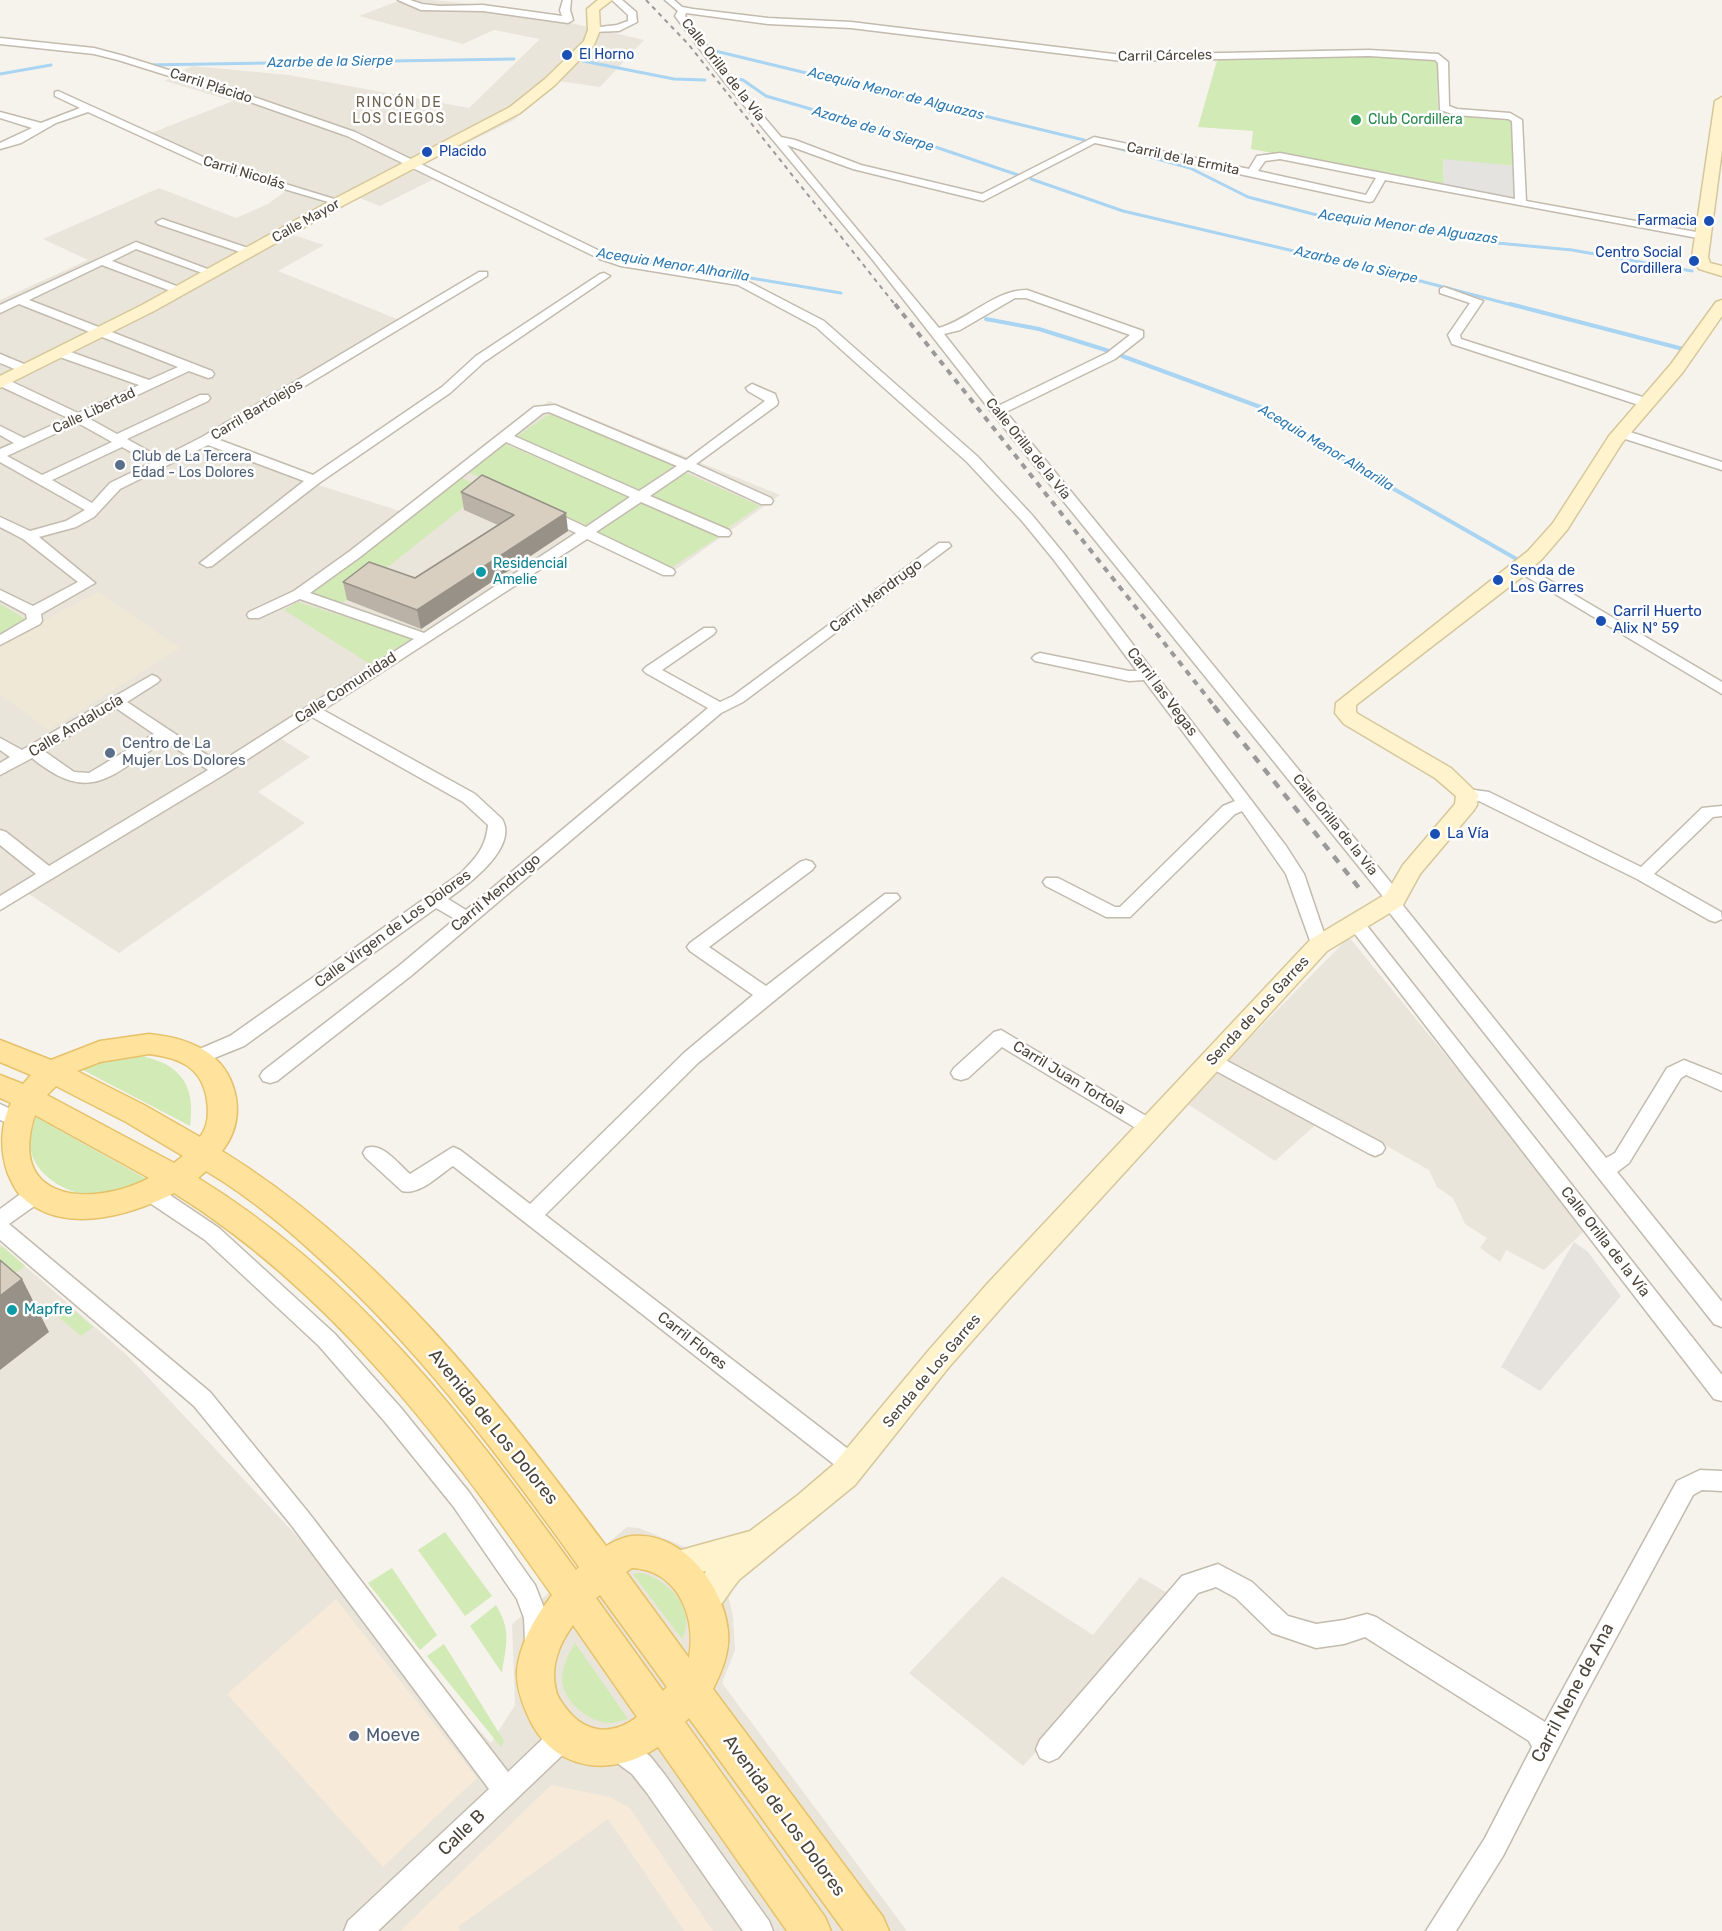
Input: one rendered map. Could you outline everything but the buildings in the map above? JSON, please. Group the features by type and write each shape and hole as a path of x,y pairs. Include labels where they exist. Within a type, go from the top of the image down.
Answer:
{"main road":[{"path":"149,1044 175,1048 206,1067 223,1096 222,1120 215,1138 204,1154 164,1186 126,1202 101,1207 76,1208 53,1204 33,1197 15,1181 4,1162 3,1140 8,1103 53,1071 90,1053 120,1046 149,1044"},
{"name":"Avenida de Los Dolores","path":"0,1050 53,1071 127,1108 262,1192 339,1257 389,1305 472,1395 869,1931"},
{"path":"8,1103 164,1186 234,1215 307,1274 385,1352 475,1462 811,1931"},
{"path":"630,1552 654,1554 674,1565 692,1583 704,1603 710,1630 704,1669 691,1689 662,1720 640,1738 618,1748 592,1748 581,1745 565,1735 552,1721 541,1699 536,1679 537,1656 549,1628 573,1596 602,1568 619,1556 630,1552"}],"street":[{"path":"402,0 421,7 483,8 568,20 565,10 567,0"},
{"path":"606,0 593,9 594,32 619,28 632,22 633,14 616,0"},
{"name":"Calle Orilla de la Vía","path":"669,0 683,10 679,15 695,38 876,257 1393,901 1722,1318"},
{"name":"Carril Cárceles","path":"683,10 768,21 851,25 1122,58 1369,53 1438,57 1443,62 1444,108 1451,111 1510,116 1517,120 1521,203"},
{"name":"Calle Mayor","path":"1,382 180,291 339,202 493,123 521,106 581,52 594,32"},
{"name":"Carril Plácido","path":"0,41 94,51 239,95 351,134 604,257 621,263 741,282 820,324 835,335 972,459"},
{"name":"Carril Nicolás","path":"58,94 210,165 339,202"},
{"path":"1722,101 1701,263 1722,271"},
{"path":"0,146 29,135 42,126 87,109"},
{"path":"0,115 42,126"},
{"name":"Carril de la Ermita","path":"778,140 791,142 857,166 983,198 1094,140 1252,173 1261,158 1271,155 1703,236"},
{"path":"1252,173 1369,200 1383,176"},
{"path":"162,222 250,252"},
{"path":"0,309 136,245 213,273"},
{"path":"102,261 180,291"},
{"name":"Carril Bartolejos","path":"28,536 71,524 93,509 116,486 207,440 483,274"},
{"path":"207,562 314,480 446,390 480,359 604,276"},
{"path":"1444,291 1477,301 1454,335 1456,340 1647,403"},
{"path":"935,333 956,327 1013,294 1027,294 1139,334 1111,356 998,411"},
{"path":"19,300 208,374"},
{"path":"1715,916 1643,875 1483,796 1467,794 1443,773 1351,719 1344,708 1351,698 1522,568 1560,526 1621,433 1686,357 1722,304"},
{"path":"61,353 150,385"},
{"path":"0,358 27,370"},
{"name":"Calle Libertad","path":"0,456 188,367"},
{"path":"1,382 78,418 161,463"},
{"name":"Calle Comunidad","path":"0,904 219,770 425,638 687,465 772,402 771,398 752,388"},
{"path":"42,480 204,398"},
{"path":"254,615 299,594 464,476 505,437 539,410 550,408 687,465 766,501"},
{"path":"0,430 24,443"},
{"path":"1621,433 1722,466"},
{"path":"505,437 724,533"},
{"path":"207,440 314,480"},
{"path":"0,456 93,509"},
{"name":"Carril las Vegas","path":"972,459 1028,519 1059,557 1246,803 1295,874 1319,945"},
{"path":"533,507 668,572"},
{"path":"0,521 28,536 88,583 33,612"},
{"name":"Carril Mendrugo","path":"270,1076 406,970 720,708 738,699 944,546"},
{"path":"1522,568 1722,689"},
{"path":"0,594 33,612 35,621 0,641"},
{"path":"299,594 425,638"},
{"path":"709,631 651,670 720,708"},
{"path":"1040,658 1129,676 1150,675"},
{"name":"Calle Andalucía","path":"0,770 152,680"},
{"path":"117,702 219,770"},
{"name":"Calle Virgen de Los Dolores","path":"206,1067 237,1041 467,877 487,856 496,841 496,822 470,798 311,710"},
{"path":"0,743 28,755 70,779 86,780 165,734"},
{"path":"1393,901 1411,870 1466,805 1467,794"},
{"path":"1052,882 1112,913 1124,913 1229,810 1246,803"},
{"path":"1643,875 1708,812 1722,810"},
{"path":"0,836 47,874"},
{"path":"766,994 696,947 806,866"},
{"path":"531,1216 691,1058 766,994 891,898"},
{"path":"435,900 467,918"},
{"name":"Senda de Los Garres","path":"704,1603 709,1590 717,1580 757,1544 811,1505 853,1466 952,1344 1319,945 1354,921 1393,901"},
{"name":"Calle Orilla de la Vía","path":"1354,921 1722,1392"},
{"name":"Carril Juan Tortola","path":"961,1073 1001,1037 1151,1128"},
{"path":"1212,1060 1375,1148"},
{"path":"1604,1170 1622,1158 1674,1073 1684,1067 1700,1072 1722,1084"},
{"name":"Carril Flores","path":"374,1153 409,1185 453,1155 853,1466"},
{"path":"164,1186 212,1234 327,1340 393,1415 461,1499 532,1602 536,1617 537,1656"},
{"path":"0,1220 33,1197"},
{"path":"0,1228 202,1399 300,1519 506,1790"},
{"name":"Carril Nene de Ana","path":"1440,1931 1494,1847 1684,1488 1700,1480 1722,1481"},
{"path":"674,1565 757,1544"},
{"path":"1049,1749 1190,1584 1218,1575 1244,1590 1281,1625 1316,1636 1344,1632 1367,1625 1538,1732 1545,1747"},
{"name":"Calle B","path":"358,1931 565,1735"},
{"path":"618,1748 641,1765 657,1784 759,1931"}],"shaded area":[{"path":"401,0 432,0 503,7 644,40 600,87 558,81 514,120 416,168 440,176 380,206 359,198 293,235 324,245 278,271 402,321 208,439 306,481 406,513 549,401 780,495 668,575 589,535 280,738 310,757 258,792 305,823 119,953 18,887 0,897 0,300 88,260 43,239 159,188 236,218 268,204 287,190 210,168 141,137 233,101 165,81 192,66 289,75 469,108 540,39 494,30 463,44 359,16"},
{"path":"1443,159 1516,166 1516,199 1444,185"},
{"path":"98,592 180,648 49,730 0,695 0,644"},
{"path":"1349,937 1587,1228 1544,1270 1506,1250 1500,1262 1480,1248 1487,1238 1465,1224 1453,1198 1437,1187 1429,1170 1329,1113 1275,1161 1186,1103"},
{"path":"1574,1242 1588,1252 1621,1296 1540,1391 1501,1367"},
{"path":"0,1244 128,1356 491,1743 515,1705 512,1624 627,1527 639,1528 690,1549 726,1587 733,1616 735,1650 722,1683 907,1931 0,1931"},
{"path":"1002,1576 1093,1635 1140,1577 1178,1599 1023,1766 909,1673"},
{"name":"Moeve","path":"336,1599 477,1778 383,1867 227,1694"},
{"path":"551,1785 610,1797 630,1808 713,1931 684,1931 608,1819 458,1927 460,1931 400,1931"}],"green space":[{"name":"Club Cordillera","path":"1357,54 1437,59 1438,112 1514,121 1516,166 1443,160 1444,185 1251,149 1253,131 1198,127 1218,57 1294,58"},
{"path":"549,414 675,465 639,490 516,437"},
{"path":"505,444 629,497 586,525 468,472"},
{"path":"686,473 760,506 726,529 651,496"},
{"path":"462,478 486,489 341,604 311,592"},
{"path":"643,501 720,536 669,569 595,531"},
{"path":"298,602 415,639 370,664 284,610"},
{"path":"0,604 29,621 0,637"},
{"path":"137,1055 164,1064 182,1078 190,1098 190,1126 81,1069 100,1060"},
{"path":"36,1117 150,1181 111,1194 93,1196 69,1190 57,1184 38,1167 33,1157 30,1142"},
{"path":"2,1246 25,1266 11,1276 0,1266"},
{"path":"66,1304 93,1327 81,1336 54,1313"},
{"path":"445,1532 492,1596 465,1616 418,1550"},
{"path":"392,1568 437,1635 420,1650 368,1583"},
{"path":"641,1573 661,1581 677,1597 686,1618 686,1628 682,1639 633,1574"},
{"path":"496,1605 506,1631 502,1673 470,1626"},
{"path":"575,1643 628,1719 612,1723 602,1722 585,1715 571,1702 563,1686 562,1678 567,1659"},
{"path":"444,1644 504,1741 501,1747 427,1656"}],"waterway":[{"name":"Acequia Menor de Alguazas","path":"707,49 1084,140"},
{"name":"Azarbe de la Sierpe","path":"146,65 514,59"},
{"name":"Azarbe de la Sierpe","path":"583,61 674,79 705,80"},
{"name":"Azarbe de la Sierpe","path":"0,74 51,65"},
{"name":"Azarbe de la Sierpe","path":"731,77 743,80 766,96 900,135 1018,175"},
{"name":"Acequia Menor de Alguazas","path":"1110,146 1190,168 1248,197 1336,220 1434,230 1497,243 1572,250 1692,271"},
{"name":"Azarbe de la Sierpe","path":"1031,179 1123,211 1409,278 1516,306"},
{"name":"Acequia Menor Alharilla","path":"600,253 841,293"},
{"name":"Azarbe de la Sierpe","path":"1510,304 1683,349"},
{"name":"Acequia Menor Alharilla","path":"986,319 1039,329 1109,351"},
{"name":"Acequia Menor Alharilla","path":"1122,356 1263,408 1371,476 1520,561"}],"railway":[{"path":"646,0 689,45 896,306"},
{"path":"895,304 1215,707"},
{"path":"1214,706 1359,888"}],"place":[{"name":"El Horno","path":"567,55"},
{"name":"Club Cordillera","path":"1356,120"},
{"name":"Placido","path":"427,152"},
{"name":"Farmacia","path":"1709,221"},
{"name":"Centro Social Cordillera","path":"1694,261"},
{"name":"Club de La Tercera Edad - Los Dolores","path":"120,465"},
{"name":"Residencial Amelie","path":"481,572"},
{"name":"Senda de Los Garres","path":"1498,580"},
{"name":"Carril Huerto Alix Nº 59","path":"1601,621"},
{"name":"Centro de La Mujer Los Dolores","path":"110,753"},
{"name":"La Vía","path":"1435,834"},
{"name":"Mapfre","path":"12,1310"},
{"name":"Moeve","path":"354,1736"}],"district":[{"name":"RINCÓN DE LOS CIEGOS","path":"399,112"}]}
